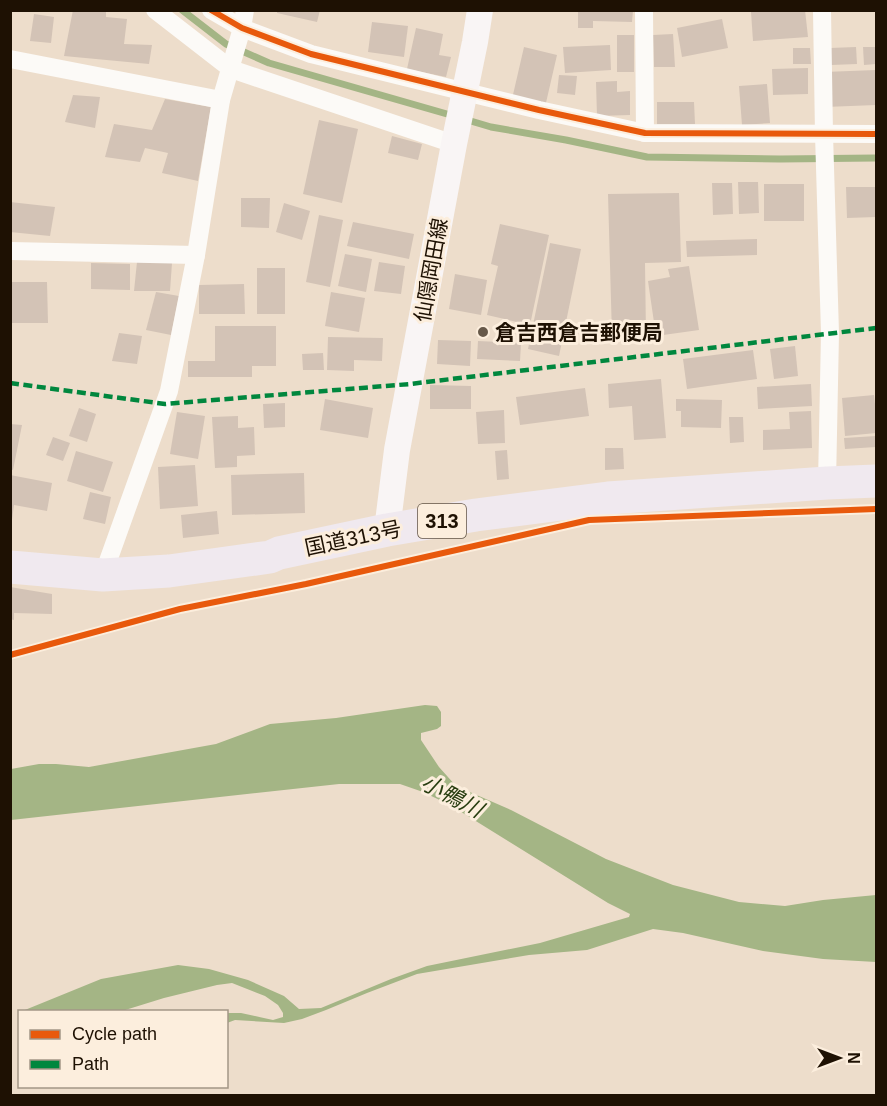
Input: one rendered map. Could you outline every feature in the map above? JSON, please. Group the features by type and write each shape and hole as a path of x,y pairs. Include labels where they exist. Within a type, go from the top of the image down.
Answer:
{"highway":[{"name":"国道313号","path":"10,567 103,575 169,571 270,558 279,553 387,530 476,515 608,498 876,481"}],"main road":[{"name":"仙隠岡田線","path":"387,530 398,450 480,10"}],"street":[{"path":"155,10 231,69 455,140"},
{"path":"211,10 244,19 311,54 463,97 539,110 645,133 876,134"},
{"path":"644,10 645,133"},
{"path":"822,10 830,333 827,483"},
{"path":"103,575 170,391 196,255 221,100 244,19"},
{"path":"10,59 221,100"},
{"path":"10,251 196,255"}],"water":[{"name":"小鴨川","path":"425,705 437,706 441,712 441,726 421,733 421,740 439,767 456,786 511,810 606,859 673,885 739,902 785,906 876,895 876,962 823,959 763,951 683,933 653,929 587,950 529,955 417,974 302,1019 284,1023 235,1020 228,1023 228,1013 241,1013 273,1020 283,1017 278,1005 265,996 232,983 164,998 125,1010 25,1010 101,979 178,965 209,969 248,980 284,996 299,1009 321,1008 427,966 540,943 629,917 630,914 608,903 450,805 400,784 339,784 11,820 11,769 39,764 89,767 216,744 270,724 336,718"}],"building":[{"path":"73,10 106,10 106,17 127,19 124,44 152,45 149,64 64,56"},
{"path":"277,10 320,10 317,22 277,13"},
{"path":"578,10 633,10 632,22 593,21 593,28 578,28"},
{"path":"805,10 808,37 753,41 751,12"},
{"path":"34,14 54,17 51,43 30,41"},
{"path":"722,19 728,48 682,57 677,28"},
{"path":"372,22 408,26 404,57 368,52"},
{"path":"416,28 443,34 439,55 451,57 446,77 407,69"},
{"path":"673,34 675,67 654,67 653,35"},
{"path":"617,35 634,35 634,72 617,72"},
{"path":"610,45 611,70 565,73 563,47"},
{"path":"524,47 557,55 545,107 512,99"},
{"path":"856,47 857,64 831,65 830,48"},
{"path":"863,47 876,47 876,64 864,65"},
{"path":"793,48 810,48 811,64 793,64"},
{"path":"808,68 808,94 773,95 772,69"},
{"path":"876,70 876,105 825,107 824,72"},
{"path":"559,75 577,76 575,95 557,93"},
{"path":"617,81 617,92 630,91 630,115 597,116 596,82"},
{"path":"767,84 770,123 742,125 739,86"},
{"path":"73,95 100,97 95,128 65,122"},
{"path":"165,99 211,107 198,181 162,173 168,153 145,148 140,162 105,157 114,124 152,130"},
{"path":"657,102 694,102 695,124 657,124"},
{"path":"319,120 358,129 342,203 303,194"},
{"path":"392,136 422,144 418,160 388,153"},
{"path":"738,182 758,182 759,213 739,214"},
{"path":"712,183 732,183 733,214 713,215"},
{"path":"764,184 804,184 804,221 764,221"},
{"path":"846,187 876,187 876,217 847,218"},
{"path":"679,193 681,262 645,263 646,336 612,336 608,194"},
{"path":"241,198 270,198 269,228 241,227"},
{"path":"10,202 55,207 50,236 10,232"},
{"path":"284,203 310,211 302,240 276,232"},
{"path":"319,215 343,220 330,287 306,282"},
{"path":"353,222 414,234 409,259 347,246"},
{"path":"500,224 549,235 530,325 487,315 498,266 491,264"},
{"path":"757,239 757,255 687,257 686,241"},
{"path":"550,243 581,249 559,356 528,349"},
{"path":"345,254 372,259 366,292 338,286"},
{"path":"137,262 172,263 170,291 134,291"},
{"path":"379,262 405,266 401,294 374,291"},
{"path":"91,263 130,264 130,290 91,289"},
{"path":"689,266 699,330 656,336 648,281 670,277 668,269"},
{"path":"257,268 285,268 285,314 257,314"},
{"path":"455,274 487,280 481,315 449,309"},
{"path":"10,282 47,282 48,323 10,323"},
{"path":"244,284 245,314 199,314 199,285"},
{"path":"156,292 179,296 171,335 146,330"},
{"path":"331,292 365,298 359,332 325,326"},
{"path":"215,326 276,326 276,366 252,366 252,377 188,377 188,361 215,361"},
{"path":"119,333 142,336 137,364 112,361"},
{"path":"328,337 383,338 382,361 354,360 354,371 327,370"},
{"path":"438,340 471,341 470,366 437,364"},
{"path":"478,341 521,343 520,361 477,359"},
{"path":"795,346 798,376 774,379 770,349"},
{"path":"753,350 757,379 687,389 683,359"},
{"path":"323,353 324,370 303,370 302,354"},
{"path":"661,379 666,438 634,440 632,406 609,408 608,384"},
{"path":"811,384 812,406 758,409 757,387"},
{"path":"430,385 471,386 471,409 430,409"},
{"path":"585,388 589,416 520,425 516,397"},
{"path":"874,395 876,433 845,436 842,398"},
{"path":"325,399 373,408 368,438 320,430"},
{"path":"676,399 722,400 721,428 681,427 681,411 676,411"},
{"path":"285,403 285,427 264,428 263,404"},
{"path":"79,408 96,414 87,442 69,436"},
{"path":"504,410 505,443 478,444 476,412"},
{"path":"811,411 812,448 763,450 763,430 790,429 789,412"},
{"path":"177,412 205,416 198,459 170,454"},
{"path":"238,416 238,428 254,427 255,455 237,456 237,467 215,468 212,417"},
{"path":"729,417 743,417 744,442 730,443"},
{"path":"10,424 22,425 13,470 10,469"},
{"path":"876,436 876,447 845,449 844,438"},
{"path":"53,437 70,443 63,461 46,455"},
{"path":"605,448 623,448 624,469 605,470"},
{"path":"507,450 509,479 497,480 495,451"},
{"path":"76,451 113,462 103,492 67,481"},
{"path":"195,465 198,506 160,509 158,467"},
{"path":"304,473 305,513 232,515 231,475"},
{"path":"10,475 52,483 47,511 14,505 12,520 10,520"},
{"path":"90,492 111,497 105,524 83,519"},
{"path":"217,511 219,534 183,538 181,515"},
{"path":"10,587 52,594 52,614 14,613 14,620 10,619"}],"waterway":[{"path":"182,10 226,44 269,63 454,116"},
{"path":"464,119 491,127 647,157 876,158"}],"marked path":[{"path":"10,383 165,404 410,384 876,328"}],"cycle path":[{"path":"211,10 242,28 311,54 539,110 645,133 876,134"},
{"path":"10,655 180,609 306,584 589,520 876,509"}],"place":[{"name":"倉吉西倉吉郵便局","path":"483,332"}]}
